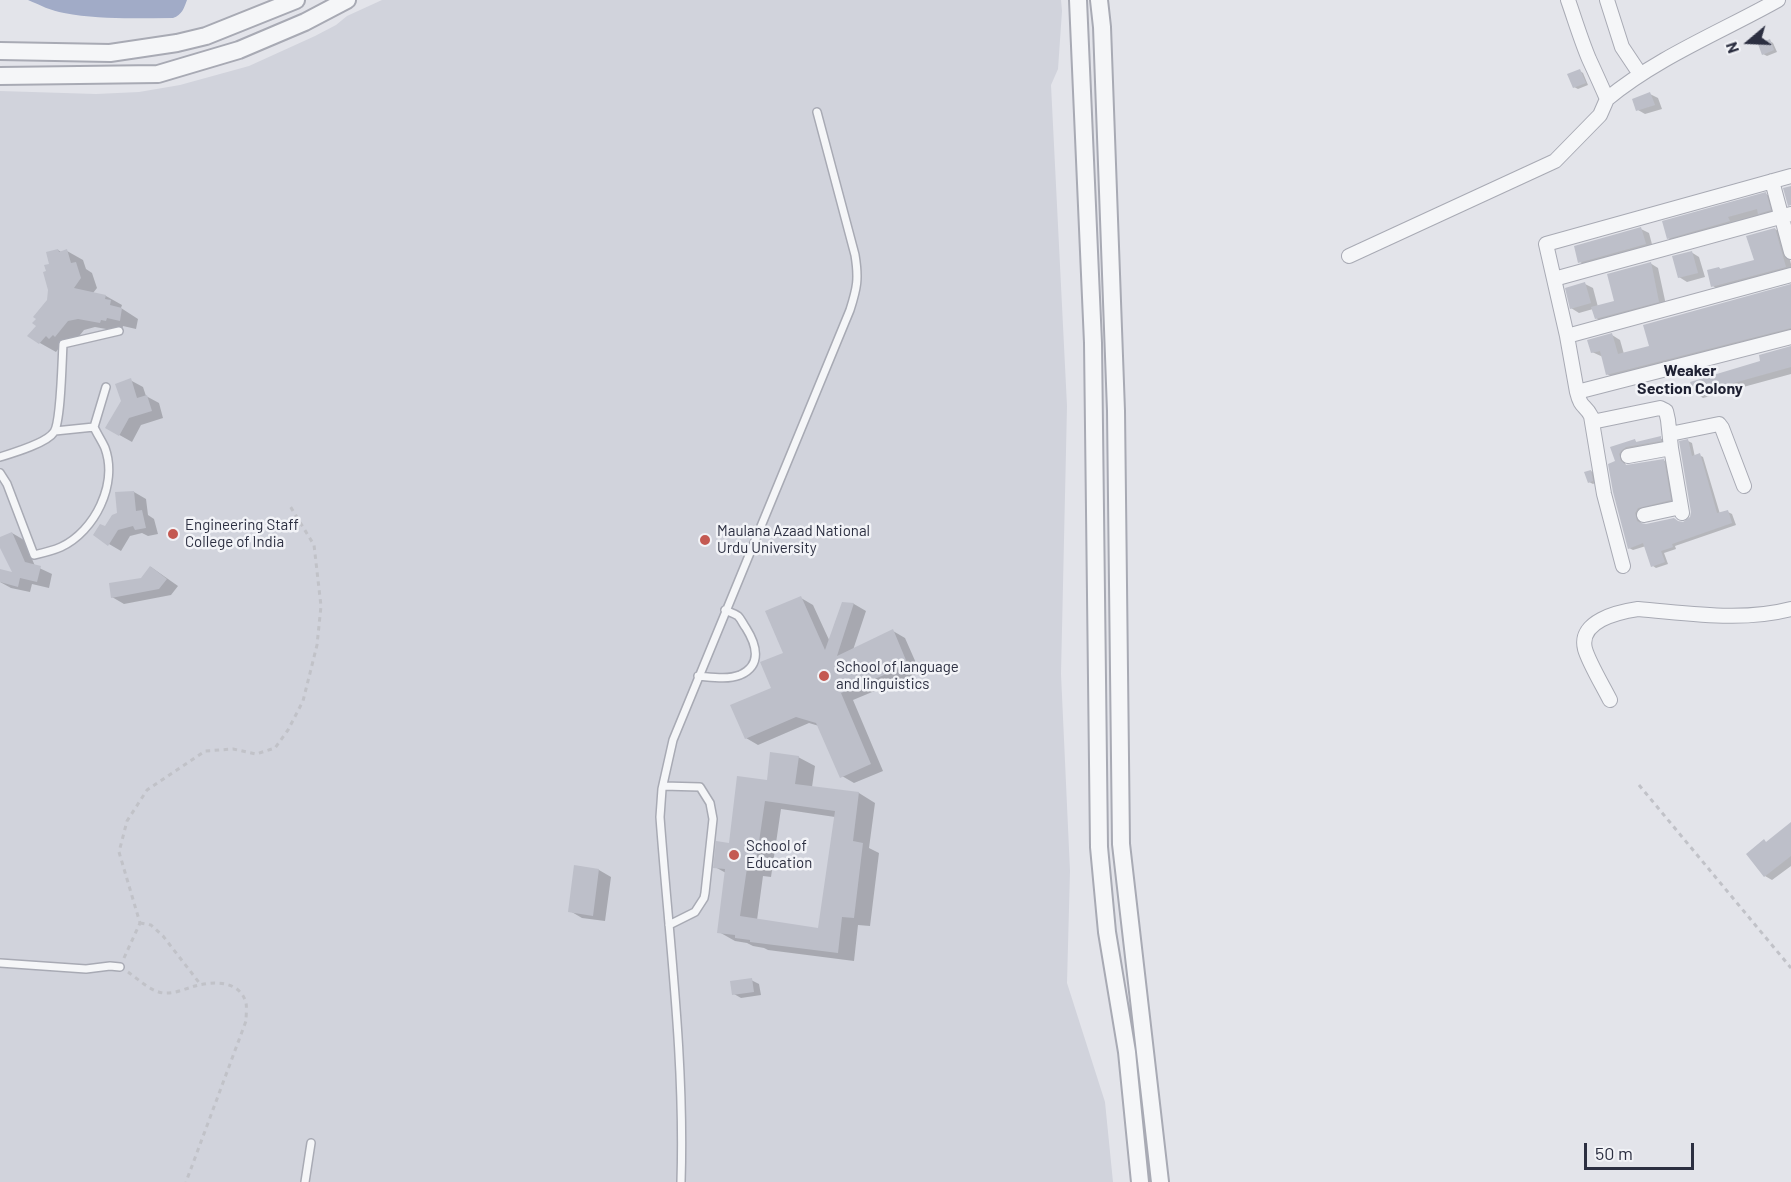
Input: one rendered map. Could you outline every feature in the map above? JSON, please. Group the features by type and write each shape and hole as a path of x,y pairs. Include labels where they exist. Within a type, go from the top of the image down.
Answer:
{"street":[{"path":"0,51 110,53 177,43 206,36 296,0"},
{"path":"0,76 158,74 239,50 305,22 347,0"},
{"path":"1078,0 1094,343 1100,848 1107,933 1127,1052 1140,1182"},
{"path":"1099,0 1102,27 1116,411 1121,844 1160,1182"},
{"path":"1568,0 1606,99"},
{"path":"1608,0 1622,47 1640,74"},
{"path":"1349,256 1555,161 1600,115 1606,99 1640,74 1759,5 1778,0"},
{"path":"1623,566 1604,494 1592,422 1589,412 1580,405 1546,244 1791,176"},
{"path":"1772,181 1786,215 1791,252"},
{"path":"1554,279 1786,215"},
{"path":"1567,336 1791,275"},
{"path":"1577,392 1791,337"},
{"path":"1592,422 1660,408 1666,411 1681,510 1644,515"},
{"path":"1628,456 1719,424 1744,486"},
{"path":"1610,700 1585,650 1584,639 1591,627 1605,618 1638,609 1744,616 1791,609"}],"lane":[{"path":"681,1182 682,1136 677,1012 660,817 663,786 673,740 850,310 857,285 858,271 855,255 817,112"},
{"path":"55,431 60,400 63,344 119,331"},
{"path":"0,473 7,484 34,555 49,552 74,538 94,517 102,504 109,476 105,449 94,427 106,387"},
{"path":"0,457 47,438 55,431 94,427"},
{"path":"698,676 728,678 745,672 754,662 754,640 737,615 725,610"},
{"path":"663,786 700,787 710,803 713,819 704,898 695,912 669,925"},
{"path":"0,963 86,969 120,967"},
{"path":"305,1182 311,1143"}],"path":[{"path":"186,1182 246,1021 246,1002 237,988 227,983 201,985 179,992 163,993 146,986 120,967 140,923 119,852 127,821 147,790 204,751 233,749 256,753 276,748 303,701 317,645 321,606 314,544 290,506"},
{"path":"1639,785 1791,968"},
{"path":"140,923 151,926 163,936 201,985"}],"shaded area":[{"name":"Maulana Azaad National Urdu University","path":"382,0 1061,0 1058,69 1051,85 1067,406 1061,674 1070,871 1067,983 1105,1102 1113,1182 0,1182 0,91 96,94 139,92 180,85 249,66 315,36 336,25 347,16"}],"water":[{"path":"28,0 187,0 181,13 173,18 132,18 91,17 64,13"}],"building":[{"path":"1770,39 1774,50 1762,55 1758,44"},
{"path":"1580,69 1586,83 1573,88 1567,74"},
{"path":"1650,92 1655,105 1636,111 1632,99"},
{"path":"1791,186 1791,205 1788,206 1783,188"},
{"path":"1766,192 1771,210 1758,214 1757,209 1728,217 1730,221 1667,239 1662,221"},
{"path":"1641,227 1646,244 1578,263 1574,246"},
{"path":"1775,228 1786,267 1711,287 1707,270 1754,260 1746,236"},
{"path":"58,249 59,252 67,249 71,263 76,262 81,278 74,288 106,295 105,299 111,300 110,305 122,308 120,321 107,318 106,321 101,320 100,323 78,319 68,321 55,337 53,335 49,339 46,336 39,344 27,336 36,326 32,323 36,319 33,317 47,300 48,290 43,272 46,271 44,265 49,264 46,252"},
{"path":"1692,251 1698,273 1678,278 1672,256"},
{"path":"1651,262 1659,302 1595,319 1591,307 1614,301 1607,274"},
{"path":"1585,282 1591,303 1570,309 1565,288"},
{"path":"1791,284 1791,328 1606,375 1600,351 1591,353 1587,340 1612,333 1618,354 1649,346 1643,325"},
{"path":"1791,346 1791,367 1694,394 1690,382 1760,361 1759,355"},
{"path":"131,378 137,398 147,395 152,411 129,418 119,436 105,428 121,401 115,384"},
{"path":"1661,436 1661,441 1626,447 1619,454 1621,461 1626,465 1664,459 1671,500 1638,508 1635,513 1637,521 1646,524 1674,518 1683,522 1690,517 1679,441 1688,439 1692,456 1700,453 1717,513 1728,510 1732,523 1672,544 1673,547 1661,551 1665,562 1651,567 1643,543 1628,549 1608,464 1615,461 1610,447 1635,439 1636,442"},
{"path":"1591,470 1593,481 1588,483 1584,472"},
{"path":"134,491 136,511 142,510 146,528 135,530 133,526 118,530 108,546 93,535 100,524 105,526 112,515 117,513 115,492"},
{"path":"12,532 25,562 41,566 37,582 20,578 18,587 0,582 0,569 12,572 0,548 0,537"},
{"path":"150,566 167,579 159,589 111,598 109,583 141,578"},
{"name":"School of language and linguistics","path":"801,596 825,650 842,602 854,603 837,656 893,629 908,665 841,693 871,764 840,778 816,723 796,717 745,739 730,705 771,688 760,662 783,653 765,611"},
{"name":"School of Education","path":"770,752 799,756 795,784 859,792 853,841 863,843 854,918 842,917 838,953 750,942 750,940 735,938 735,935 717,933 725,869 713,868 716,841 729,843 737,776 767,780","holes":["765,801 835,811 818,928 740,916 747,868 755,869"]},
{"path":"1791,822 1791,856 1764,877 1746,854 1764,839 1766,842"},
{"path":"574,865 599,869 593,916 568,912"},
{"path":"752,978 754,992 732,995 730,981"}],"place":[{"name":"Engineering Staff College of India","path":"173,534"},
{"name":"Maulana Azaad National Urdu University","path":"705,540"},
{"name":"School of language and linguistics","path":"824,676"},
{"name":"School of Education","path":"734,855"}],"district":[{"name":"Weaker Section Colony","path":"1690,380"}]}
